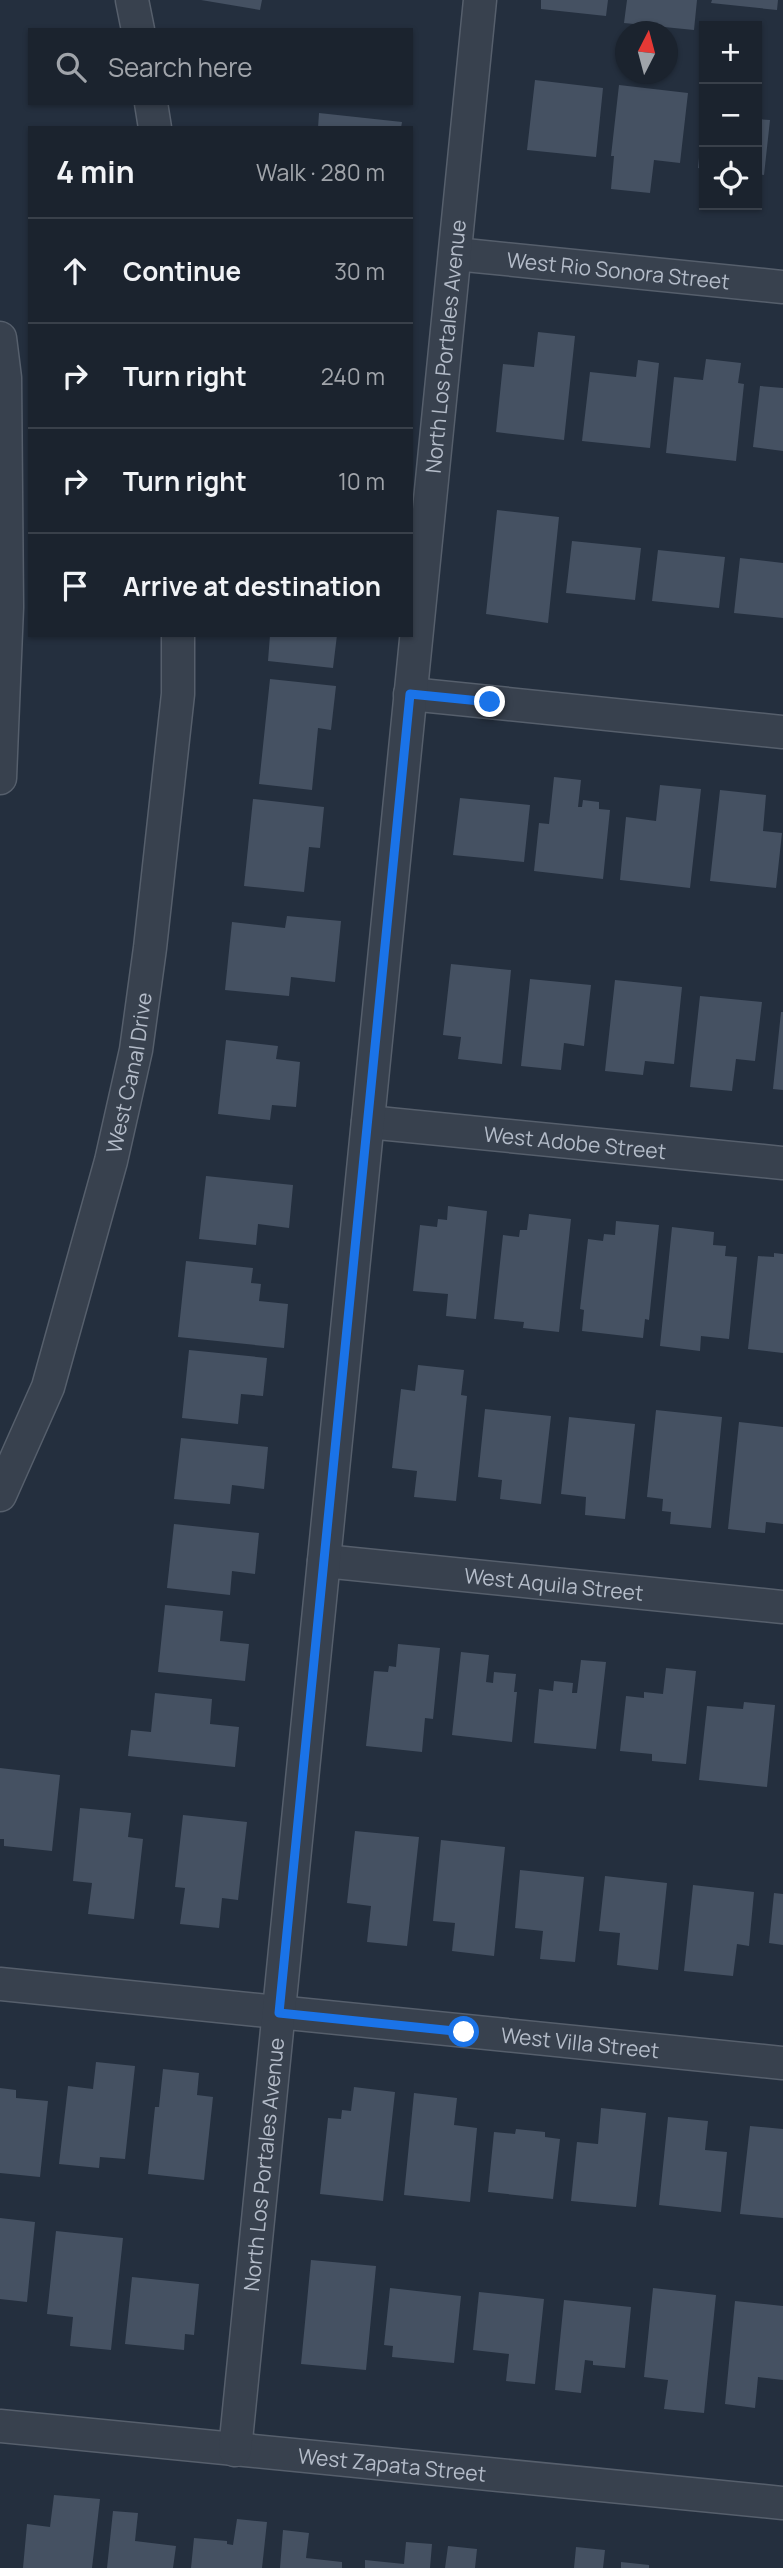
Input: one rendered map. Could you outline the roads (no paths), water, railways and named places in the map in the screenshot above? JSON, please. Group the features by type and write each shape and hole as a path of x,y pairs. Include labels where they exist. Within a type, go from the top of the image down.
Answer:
{"street":[{"path":"132,0 138,28"},
{"name":"North Los Portales Avenue","path":"235,2449 480,0"},
{"path":"151,105 155,126"},
{"name":"West Rio Sonora Street","path":"455,254 783,287"},
{"path":"0,338 5,377 8,607 0,778"},
{"name":"West Canal Drive","path":"0,1495 48,1387 111,1161 136,1050 178,694 178,637"},
{"path":"410,694 783,732"},
{"name":"West Adobe Street","path":"368,1122 783,1163"},
{"name":"West Aquila Street","path":"324,1561 783,1607"},
{"name":"West Villa Street","path":"0,1984 783,2063"},
{"name":"West Zapata Street","path":"0,2426 783,2503"}]}
